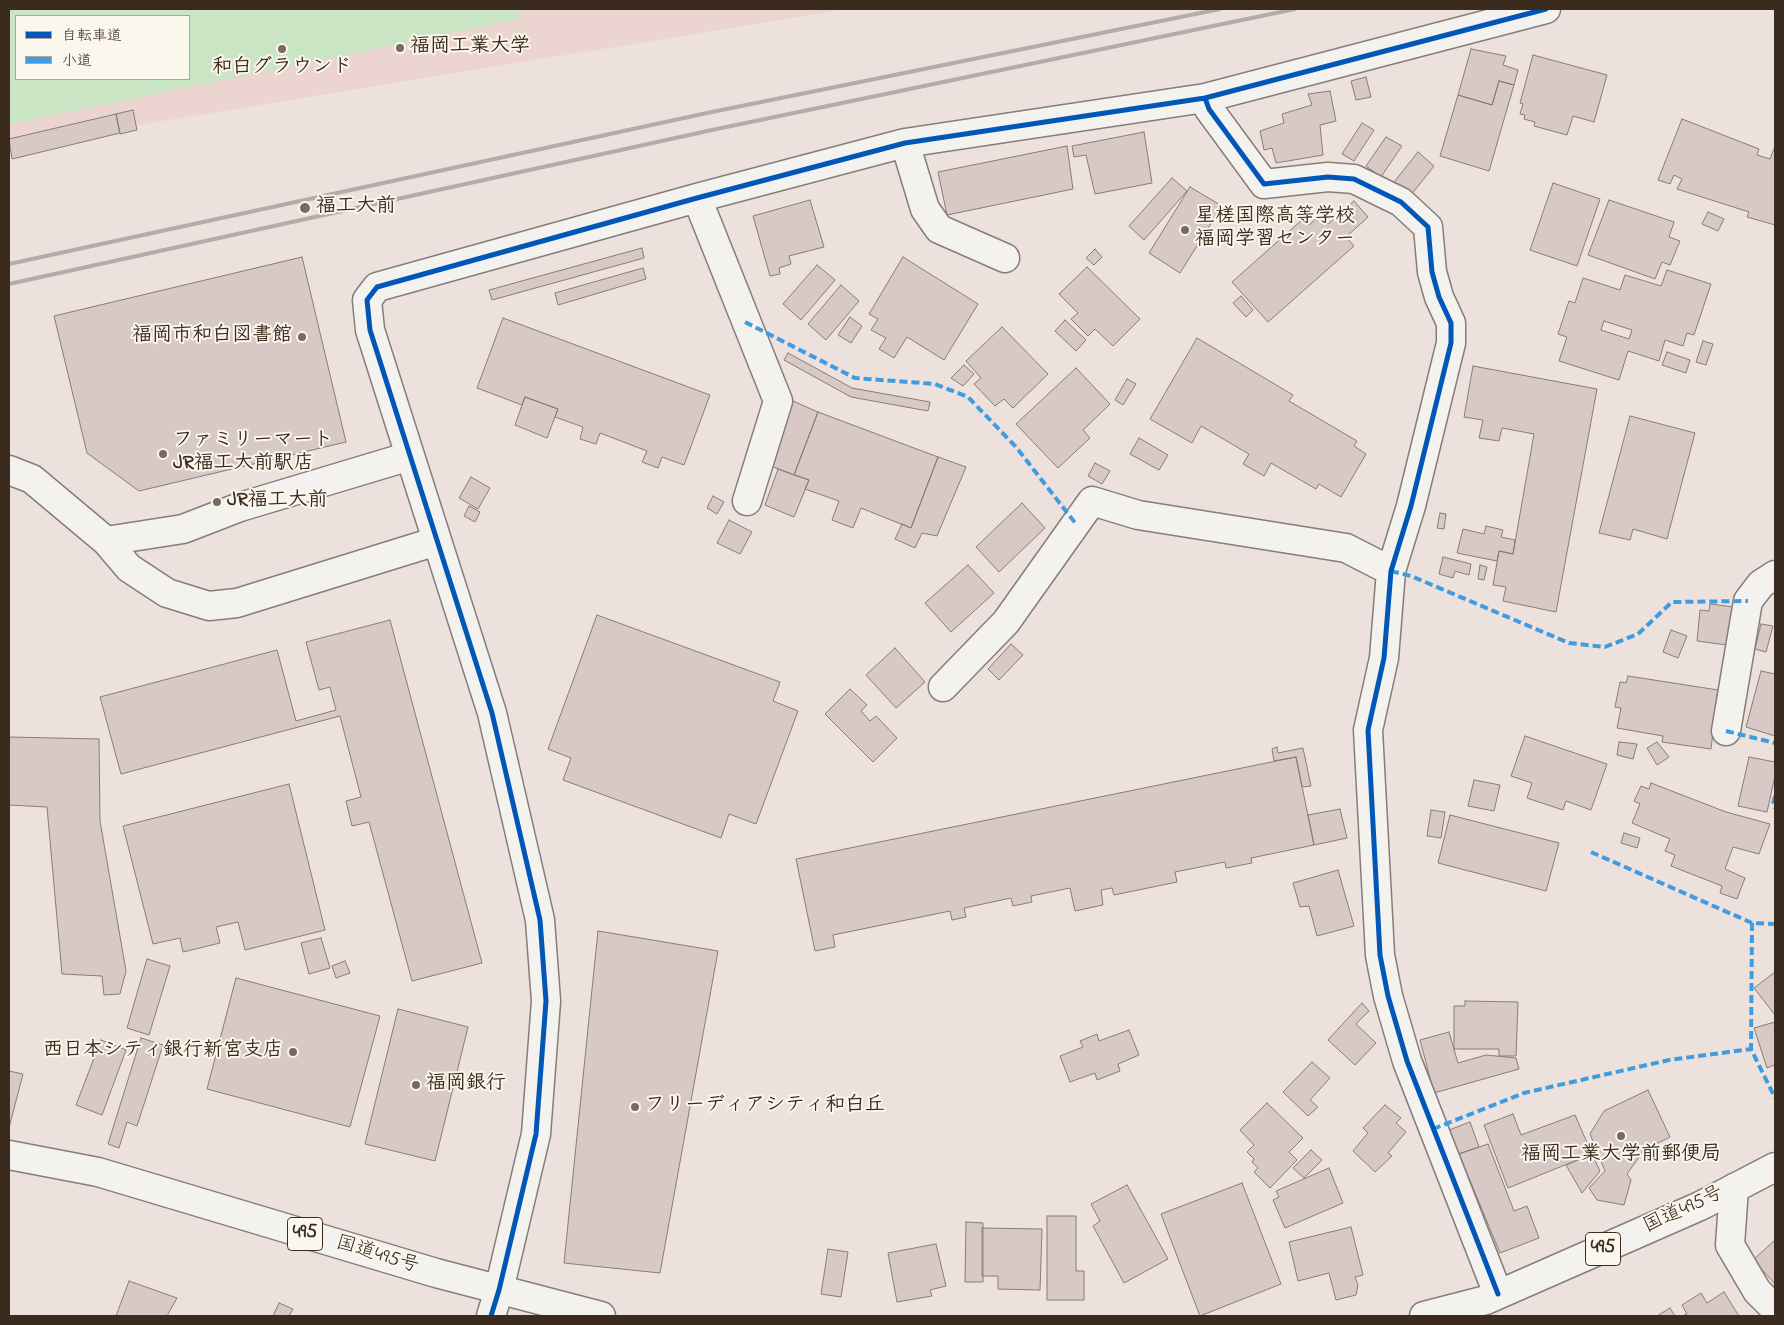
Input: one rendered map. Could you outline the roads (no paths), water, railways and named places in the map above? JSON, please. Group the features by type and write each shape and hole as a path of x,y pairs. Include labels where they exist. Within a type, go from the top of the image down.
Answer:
{"main road":[{"path":"491,1316 499,1290 536,1134 546,1001 541,929 492,713 370,330 367,300 377,287 697,198 904,143 1205,98 1546,9"},
{"path":"1205,98 1209,109 1264,184 1328,177 1354,179 1401,202 1428,227 1432,272 1438,297 1451,323 1451,343 1411,506 1392,571 1384,658 1368,730 1380,955 1388,996 1407,1061 1498,1294"},
{"path":"904,143 925,209 940,228 1005,258"},
{"path":"697,198 778,401 747,501"},
{"path":"106,541 183,529 240,507 410,456"},
{"path":"9,470 32,479 106,541 129,568 167,593 210,606 237,603 437,541"},
{"path":"943,687 1006,622 1092,501 1138,515 1346,548 1392,571"},
{"path":"1726,731 1748,600 1761,584 1775,575"},
{"name":"国道495号","path":"9,1155 98,1172 436,1274 601,1316"},
{"name":"国道495号","path":"1424,1316 1486,1300 1700,1206 1775,1167"},
{"path":"1734,1188 1730,1245 1757,1291 1775,1309"}],"railway":[{"path":"9,264 707,113 1220,9"},
{"path":"9,284 712,130 1295,9"}],"place":[{"name":"福岡工業大学","path":"400,48"},
{"name":"和白グラウンド","path":"282,49"},
{"name":"福工大前","path":"305,208"},
{"name":"星槎国際高等学校 福岡学習センター","path":"1185,230"},
{"name":"福岡市和白図書館","path":"302,337"},
{"name":"ファミリーマート JR福工大前駅店","path":"163,454"},
{"name":"JR福工大前","path":"217,502"},
{"name":"西日本シティ銀行新宮支店","path":"293,1052"},
{"name":"福岡銀行","path":"416,1085"},
{"name":"フリーディアシティ和白丘","path":"635,1107"},
{"name":"福岡工業大学前郵便局","path":"1621,1136"}]}
